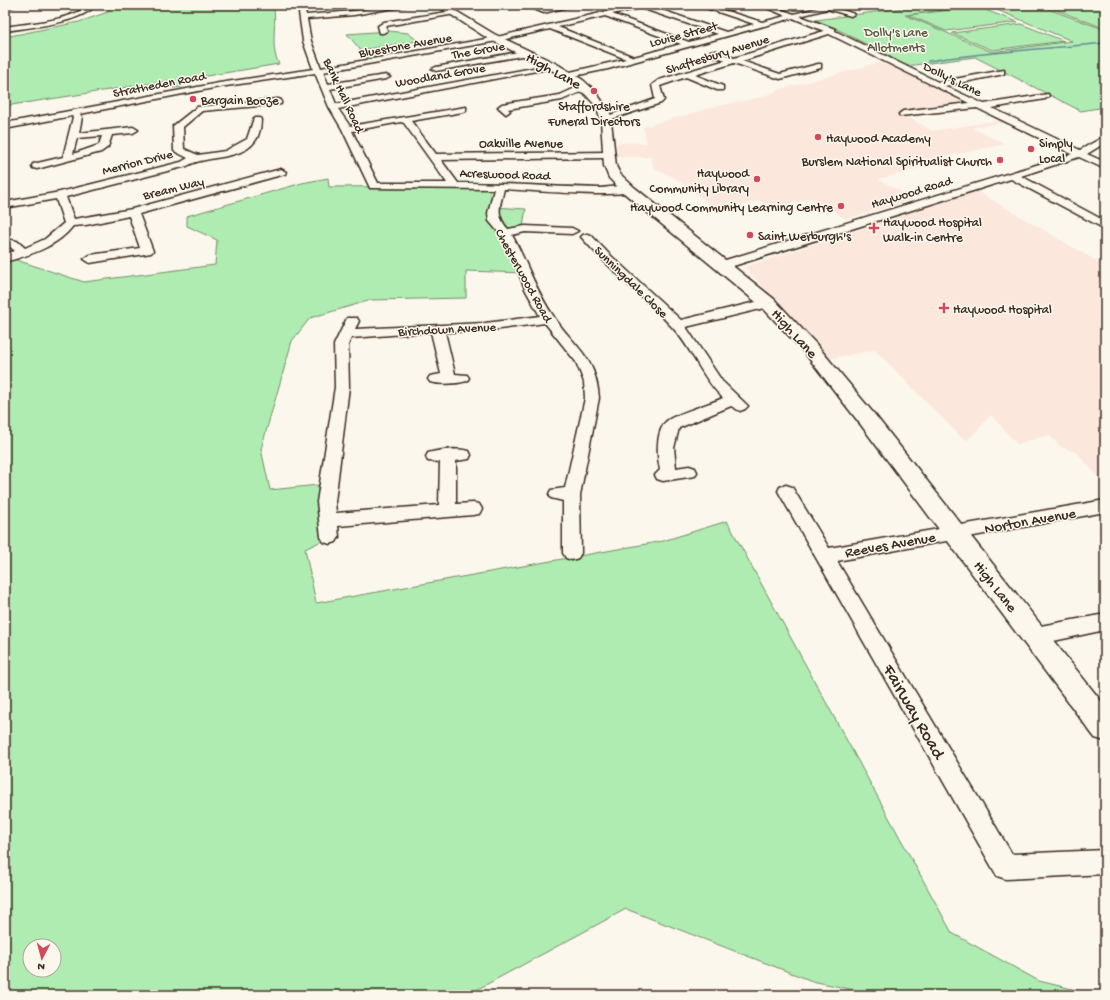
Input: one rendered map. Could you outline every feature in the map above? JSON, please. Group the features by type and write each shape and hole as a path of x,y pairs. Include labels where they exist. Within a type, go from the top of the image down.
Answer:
{"main road":[{"name":"High Lane","path":"440,5 497,39 569,75 588,89 604,110 606,118 608,155 614,174 629,190 768,303 810,348 859,408 1105,728"}],"street":[{"path":"5,30 83,13 93,5"},
{"name":"Bank Hall Road","path":"301,5 307,42 333,107 347,129 374,186 380,186"},
{"path":"352,5 354,13"},
{"path":"302,17 354,13 408,5"},
{"path":"526,5 544,10 572,5"},
{"path":"642,5 725,34"},
{"name":"Bluestone Avenue","path":"318,70 497,39 642,5"},
{"path":"700,5 760,24"},
{"name":"Dolly's Lane","path":"763,5 794,15 832,32 937,85 1105,166"},
{"path":"824,6 851,14"},
{"name":"Louise Street","path":"569,75 633,59 824,6"},
{"path":"383,31 381,26 384,24 453,13"},
{"path":"606,14 688,44"},
{"path":"31,17 41,23"},
{"path":"552,27 633,59"},
{"name":"Shaftesbury Avenue","path":"606,118 660,100 656,85 734,60 832,32"},
{"path":"778,48 793,52"},
{"name":"The Grove","path":"436,69 524,53"},
{"path":"713,53 780,76"},
{"path":"771,79 819,65"},
{"name":"Woodland Grove","path":"333,107 552,66"},
{"name":"Stratheden Road","path":"5,126 74,113 178,90 197,89 318,70"},
{"path":"937,85 1001,72"},
{"path":"688,75 720,88"},
{"path":"325,87 386,78"},
{"path":"197,89 199,92 200,109"},
{"path":"493,103 504,109 562,97 576,90 588,89"},
{"path":"903,114 916,115 1045,96"},
{"path":"193,159 194,157 179,151 178,126 200,109 278,102"},
{"path":"347,129 463,109"},
{"path":"66,160 78,117 74,113"},
{"name":"Merrion Drive","path":"5,206 60,195 184,164 193,159 226,154 250,141 254,135 257,120"},
{"path":"403,120 407,121 455,186"},
{"path":"73,136 133,130"},
{"path":"37,166 66,160 103,148 108,133"},
{"name":"Haywood Road","path":"723,265 1080,154 1105,139"},
{"name":"Oakville Avenue","path":"434,157 608,155"},
{"name":"Bream Way","path":"70,223 86,222 133,212 282,173"},
{"path":"1012,175 1105,226"},
{"name":"Acreswood Road","path":"380,186 500,186 599,191 629,190"},
{"name":"Chesterwood Road","path":"500,186 493,217 505,233 518,256 531,289 548,319 583,361 591,382 592,398 565,495 572,553"},
{"path":"5,258 49,242 65,231 70,223 60,195"},
{"path":"90,259 147,251 133,212"},
{"path":"505,233 525,229 566,233"},
{"name":"Sunningdale Close","path":"587,237 604,256 678,325 717,384 736,403 673,424 668,433 666,474 689,472"},
{"path":"5,242 13,243 22,252"},
{"path":"678,325 768,303"},
{"name":"Birchdown Avenue","path":"330,537 326,502 342,387 341,346 349,328 485,327 548,319"},
{"path":"437,328 449,378"},
{"path":"447,510 449,456"},
{"name":"Fairway Road","path":"786,491 1006,867 1105,862"},
{"name":"Norton Avenue","path":"954,533 1105,506"},
{"path":"329,520 473,509"},
{"name":"Reeves Avenue","path":"825,556 954,533"},
{"path":"1035,636 1105,622"}],"shaded area":[{"name":"Haywood Academy","path":"882,62 967,103 965,105 901,113 932,131 1002,120 1006,122 972,128 1005,144 916,163 923,167 878,179 914,199 846,219 811,198 772,209 759,200 721,212 672,176 654,169 651,157 617,157 617,143 647,143 643,127 714,107 762,97 781,89"},
{"name":"Haywood Hospital","path":"977,191 1105,266 1105,484 1076,452 1061,447 1049,435 1017,444 991,415 968,440 961,437 875,350 827,359 745,267"}],"green space":[{"path":"111,5 273,5 275,20 274,42 276,57 279,64 182,80 182,87 173,88 174,81 167,81 5,106 5,37 79,22 108,12"},
{"name":"Dolly's Lane Allotments","path":"917,5 982,5 905,15 992,52 1072,41 985,5 1037,5 1103,29 1104,28 1043,5 1105,5 1105,107 1081,111 975,57 899,67 886,60 892,58 843,32 816,20 918,6"},
{"path":"977,7 1018,22 946,31 908,15"},
{"path":"1021,24 1064,41 992,50 952,33"},
{"path":"388,31 408,33 418,41 367,49 377,58 369,60 347,34"},
{"path":"328,178 329,187 500,186 494,207 526,209 523,226 505,233 524,273 466,271 466,298 371,300 310,318 292,341 261,449 270,490 328,484 330,537 305,549 316,603 663,541 727,521 952,933 1039,981 1097,995 878,995 812,981 626,909 467,995 5,995 5,258 7,257 84,282 215,265 217,240 187,226 187,216 302,183"}],"waterway":[{"path":"928,61 994,53 1105,43"}],"place":[{"name":"Staffordshire Funeral Directors","path":"594,91"},
{"name":"Bargain Booze","path":"193,99"},
{"name":"Haywood Academy","path":"818,137"},
{"name":"Simply Local","path":"1031,149"},
{"name":"Burslem National Spiritualist Church","path":"1000,160"},
{"name":"Haywood Community Library","path":"757,179"},
{"name":"Haywood Community Learning Centre","path":"841,206"},
{"name":"Haywood Hospital Walk-in Centre","path":"874,228"},
{"name":"Saint Werburgh's","path":"750,235"},
{"name":"Haywood Hospital","path":"944,308"}]}
